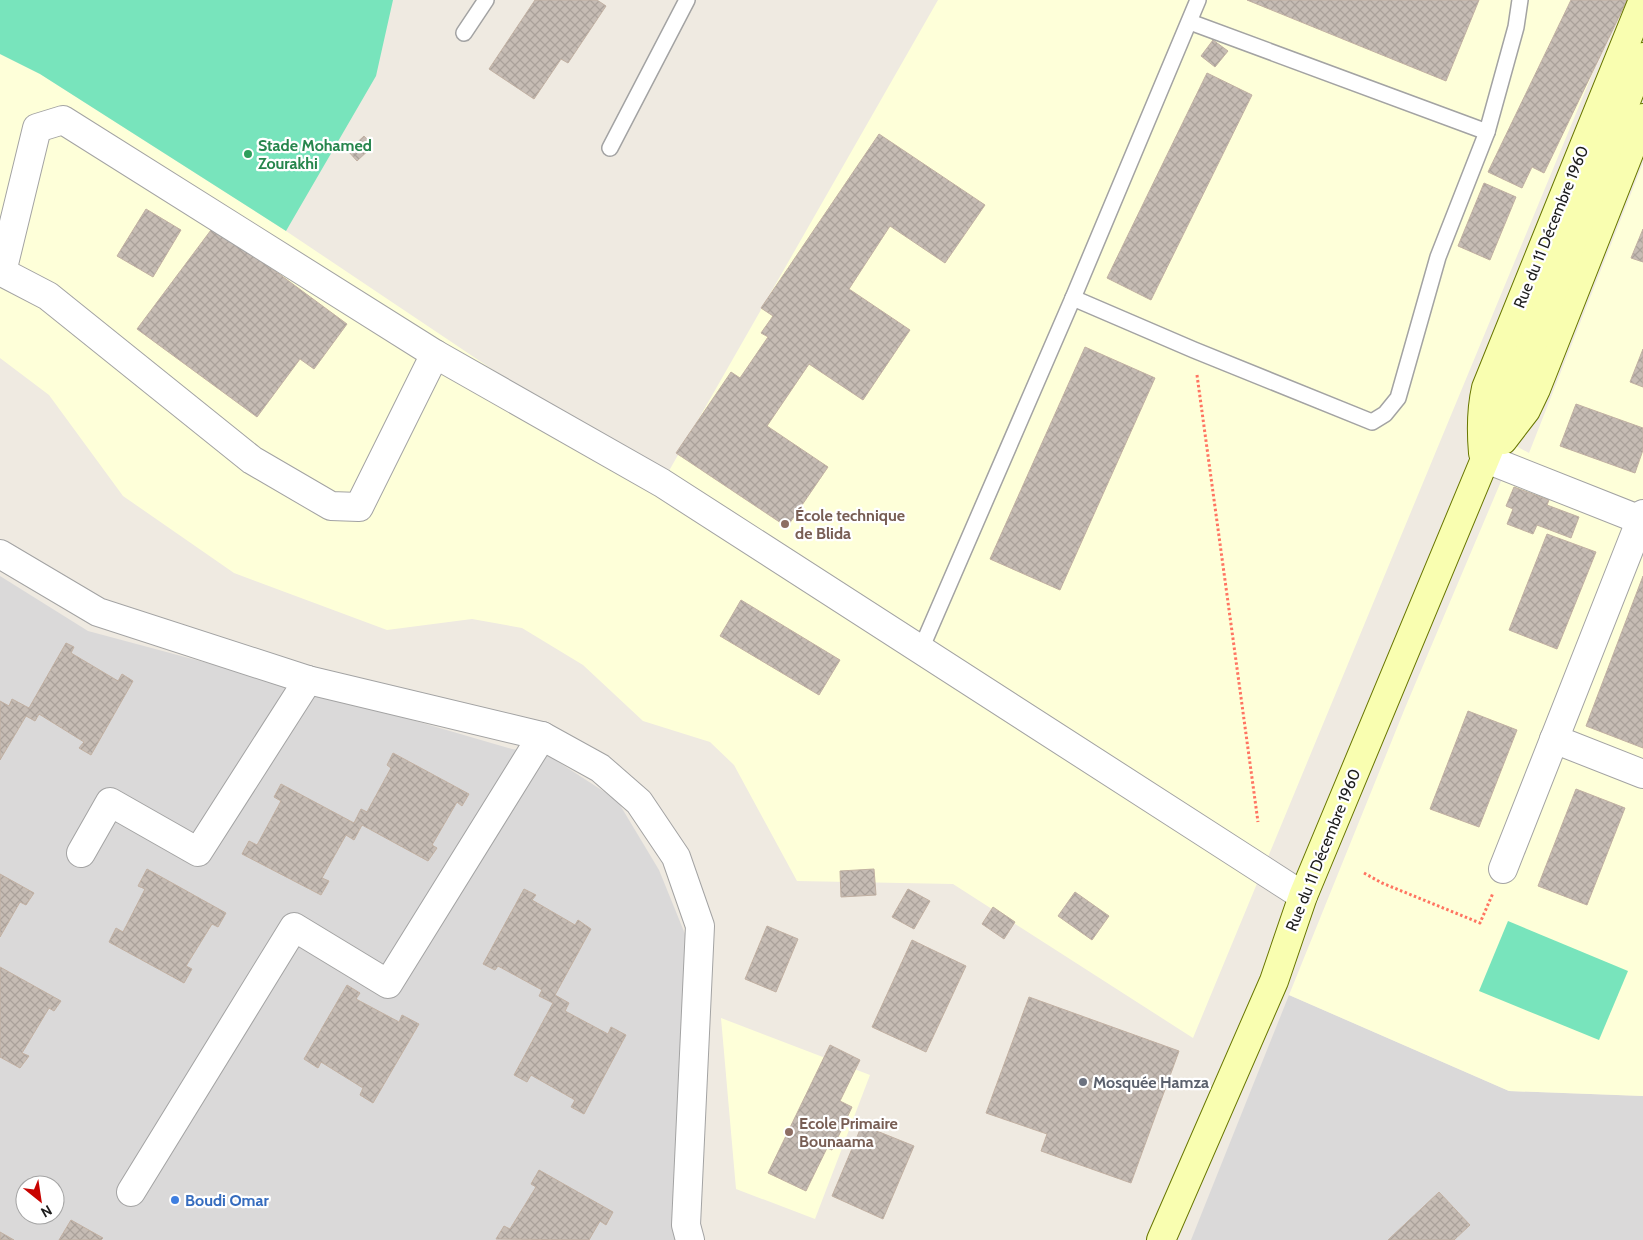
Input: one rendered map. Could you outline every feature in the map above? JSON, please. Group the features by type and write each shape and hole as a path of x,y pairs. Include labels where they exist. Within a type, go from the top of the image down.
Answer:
{"main road":[{"name":"Rue du 11 Décembre 1960","path":"1484,458 1482,416 1486,388 1643,0"},
{"name":"Rue du 11 Décembre 1960","path":"1161,1240 1274,981 1303,896 1523,368 1643,56"},
{"name":"Rue du 11 Décembre 1960","path":"1484,458 1502,442 1526,410 1643,118"}],"street":[{"path":"435,354 359,507 331,506 252,460 48,296 1,272 37,128 63,120 435,354 662,483 1303,896"},
{"path":"1484,458 1642,518 1503,869"},
{"path":"0,554 98,612 308,680 542,736 600,768 639,802 676,857 700,926 686,1225 690,1240"},
{"path":"81,853 110,802 198,852 308,680"},
{"path":"131,1192 294,927 388,984 542,736"},
{"path":"1554,739 1643,774"}],"lane":[{"path":"464,33 486,0"},
{"path":"610,148 687,0"},
{"path":"921,650 1073,298 1198,0"},
{"path":"1073,298 1194,350 1372,422 1385,414 1398,398 1438,257 1487,132 1516,27 1520,0"},
{"path":"1190,22 1487,132"}],"path":[{"path":"1194,350 1258,822"},
{"path":"1364,873 1382,883 1480,923 1503,869"}],"shaded area":[{"name":"École technique de Blida","path":"938,0 1623,0 1193,1038 953,884 797,881 734,765 710,742 643,721 583,665 522,628 472,619 387,630 234,573 123,496 49,395 0,358 0,54 40,74 286,231 662,483"},
{"path":"1643,163 1643,1096 1509,1091 1289,995 1405,708 1516,446 1529,453"},
{"path":"0,576 88,631 330,696 512,749 546,754 617,800 659,870 685,934 675,1240 0,1240"},
{"path":"1289,995 1509,1091 1643,1096 1643,1240 1191,1240"},
{"name":"Ecole Primaire Bounaama","path":"721,1018 870,1075 815,1219 736,1189"}],"green space":[{"name":"Stade Mohamed Zourakhi","path":"0,0 393,0 376,76 286,231 40,74 0,54"},
{"path":"1508,921 1628,971 1599,1040 1479,991"}],"building":[{"path":"535,0 597,0 606,6 568,63 561,59 534,99 489,69"},
{"path":"1247,0 1479,0 1446,81"},
{"path":"1571,0 1627,0 1544,173 1532,167 1522,188 1488,172"},
{"path":"1213,40 1228,51 1215,67 1201,56"},
{"path":"1207,73 1252,95 1151,300 1107,278"},
{"path":"879,134 985,205 945,263 890,226 849,289 910,330 863,400 809,364 767,426 828,467 787,527 676,453 731,372 740,378 768,337 761,333 773,316 761,308"},
{"path":"364,136 373,146 357,161 348,151"},
{"path":"1484,183 1516,197 1490,260 1458,246"},
{"path":"146,209 181,230 153,277 117,256"},
{"path":"214,226 347,324 314,369 300,359 257,417 137,329"},
{"path":"1643,229 1643,262 1631,258"},
{"path":"1085,347 1155,378 1060,590 990,559"},
{"path":"1643,349 1643,387 1630,382"},
{"path":"1576,404 1643,428 1643,450 1635,473 1560,446"},
{"path":"1514,487 1549,500 1547,505 1579,517 1571,538 1537,525 1533,534 1507,524 1513,509 1506,506"},
{"path":"1547,534 1596,552 1557,649 1509,630"},
{"path":"1643,576 1643,748 1586,726"},
{"path":"741,600 840,660 819,695 720,636"},
{"path":"66,643 74,647 71,653 118,681 122,674 133,681 91,755 79,748 84,742 39,714 35,721 26,716 0,760 0,701 9,706 12,699 29,708"},
{"path":"1468,711 1517,730 1479,827 1430,809"},
{"path":"393,753 469,794 462,806 457,802 432,845 437,848 428,861 362,825 354,840 346,835 322,878 329,881 321,895 242,854 249,841 257,845 281,801 274,797 281,784 354,823 361,809 367,812 391,768 387,765"},
{"path":"1576,789 1625,808 1587,905 1538,886"},
{"path":"147,869 226,913 218,927 212,924 186,966 192,969 184,983 109,942 116,928 123,932 145,889 138,886"},
{"path":"874,869 876,895 841,897 840,871"},
{"path":"0,874 34,893 26,905 20,902 0,937"},
{"path":"524,889 536,895 532,900 575,925 578,920 591,929 555,995 569,1003 565,1011 608,1034 611,1027 626,1035 584,1114 571,1107 575,1100 531,1075 527,1082 514,1075 553,1003 539,996 542,990 498,966 495,970 483,964"},
{"path":"908,889 930,901 914,929 892,917"},
{"path":"1075,892 1109,916 1092,940 1058,916"},
{"path":"993,907 1015,922 1004,939 982,924"},
{"path":"767,926 798,939 776,992 745,979"},
{"path":"912,940 966,966 926,1052 872,1027"},
{"path":"0,967 61,1001 54,1011 49,1008 22,1053 29,1056 20,1068 0,1057"},
{"path":"347,985 360,993 356,999 399,1022 402,1015 419,1024 373,1103 360,1095 363,1088 321,1062 318,1068 304,1059"},
{"name":"Mosquée Hamza","path":"1029,997 1179,1051 1131,1183 1041,1151 1047,1134 986,1113"},
{"path":"830,1045 860,1060 840,1101 852,1107 832,1150 827,1148 806,1191 768,1173"},
{"path":"862,1125 914,1146 883,1219 832,1196"},
{"path":"539,1170 613,1212 606,1225 600,1221 589,1240 496,1239 504,1226 510,1229 536,1187 531,1184"},
{"path":"1439,1192 1470,1225 1454,1240 1388,1240"},
{"path":"71,1220 103,1238 101,1240 59,1240"},
{"path":"0,1232 14,1240 0,1240"}],"place":[{"name":"Stade Mohamed Zourakhi","path":"248,154"},
{"name":"École technique de Blida","path":"785,524"},
{"name":"Mosquée Hamza","path":"1083,1082"},
{"name":"Ecole Primaire Bounaama","path":"789,1132"},
{"name":"Boudi Omar","path":"175,1200"}]}
